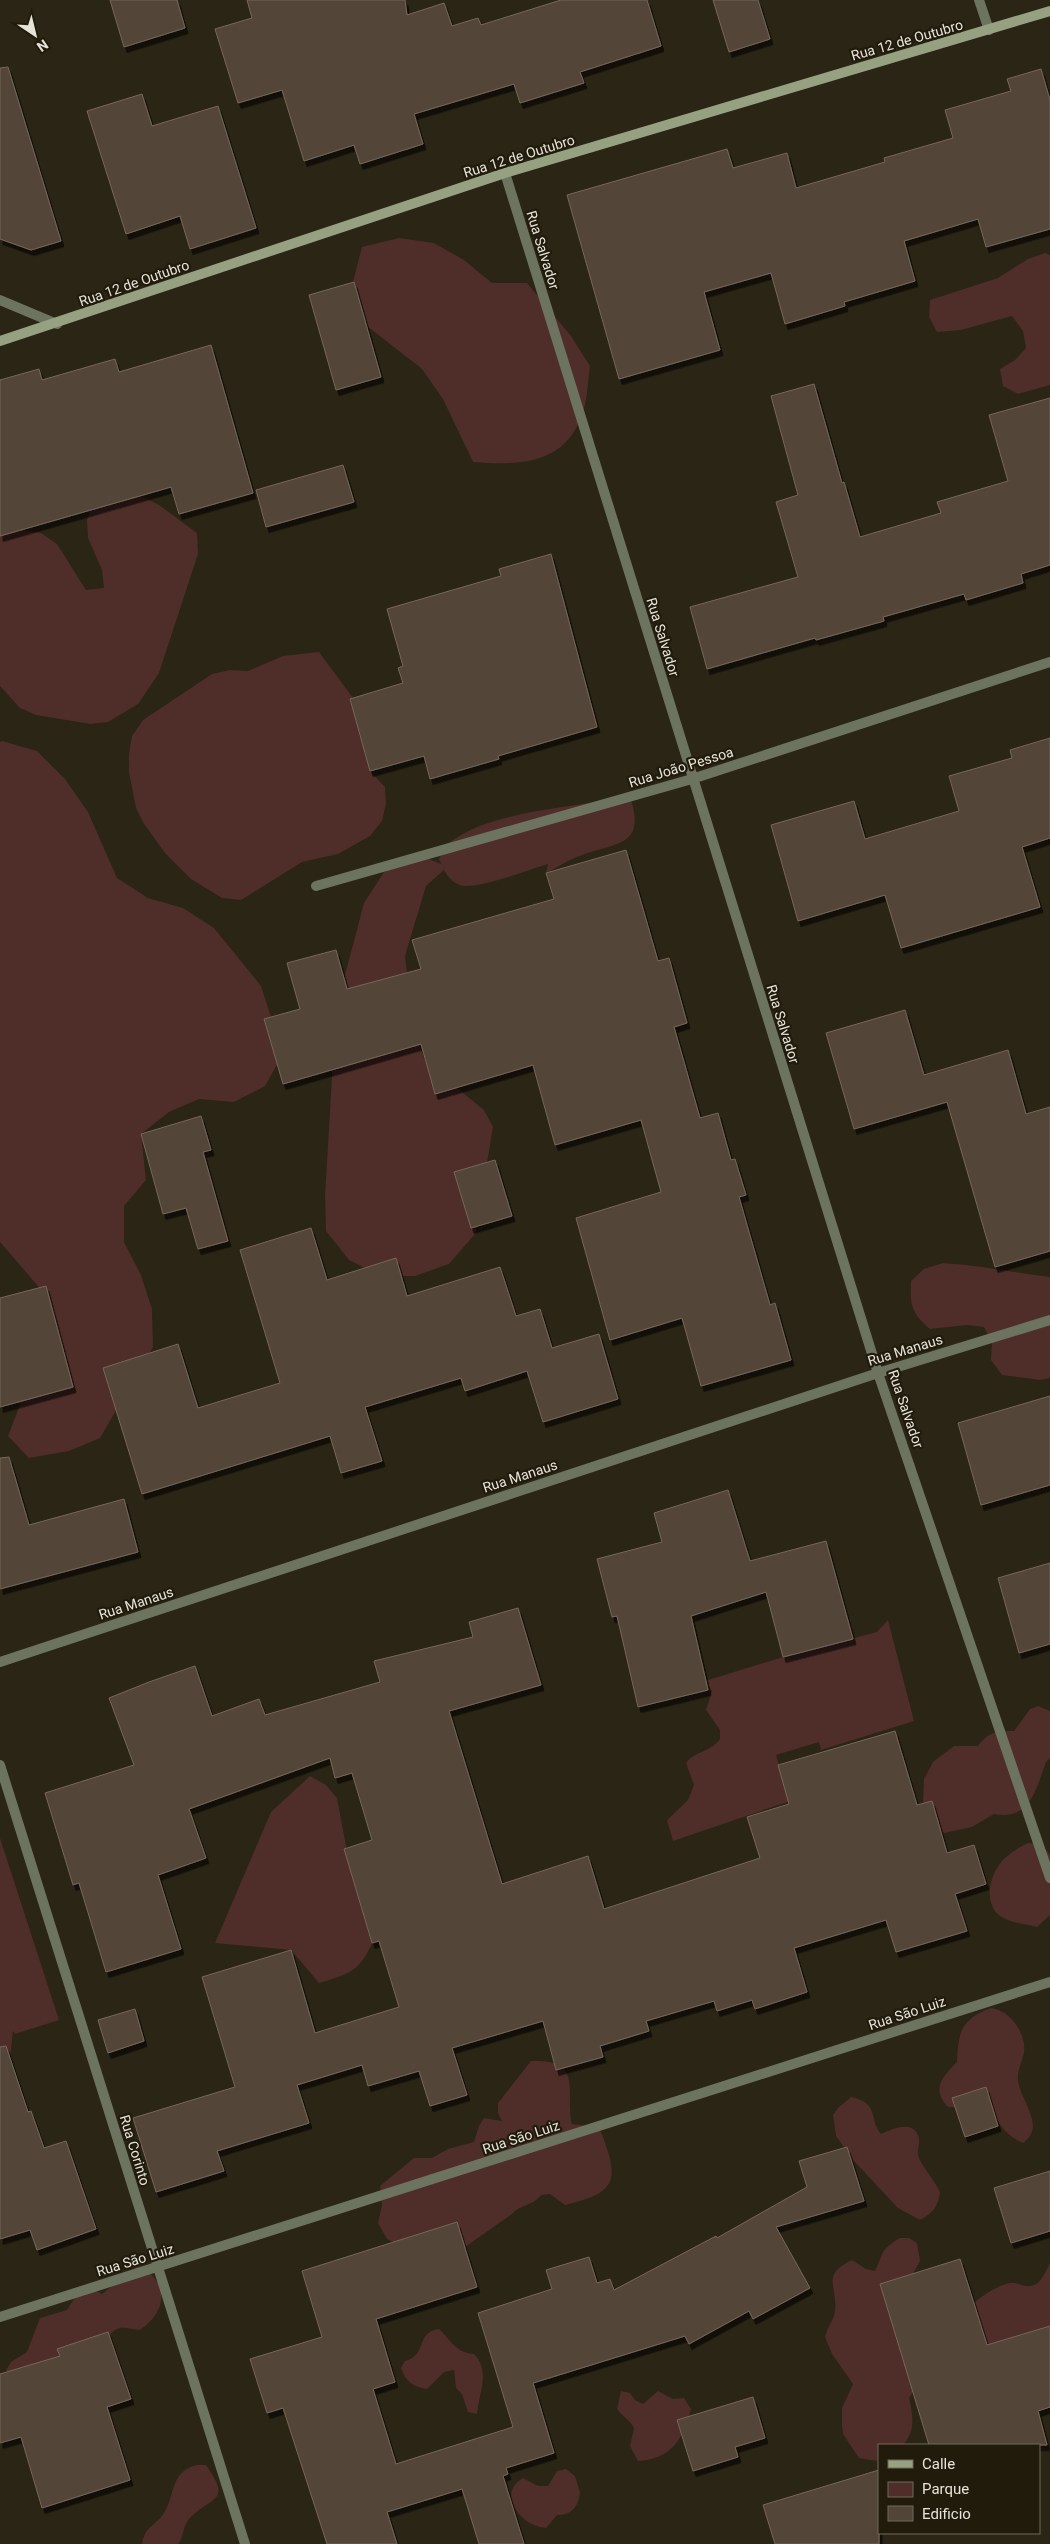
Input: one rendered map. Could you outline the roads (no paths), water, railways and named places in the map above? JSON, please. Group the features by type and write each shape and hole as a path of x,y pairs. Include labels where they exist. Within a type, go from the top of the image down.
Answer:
{"main road":[{"name":"Rua 12 de Outubro","path":"0,341 57,324 505,173 1050,11"}],"street":[{"path":"979,0 989,30"},
{"name":"Rua Salvador","path":"505,173 878,1373 1050,1878"},
{"path":"0,300 57,324"},
{"name":"Rua João Pessoa","path":"316,886 692,779 1050,662"},
{"name":"Rua Manaus","path":"0,1662 878,1373 1050,1320"},
{"name":"Rua Corinto","path":"0,1765 245,2544"},
{"name":"Rua São Luiz","path":"0,2317 1050,1982"}]}
